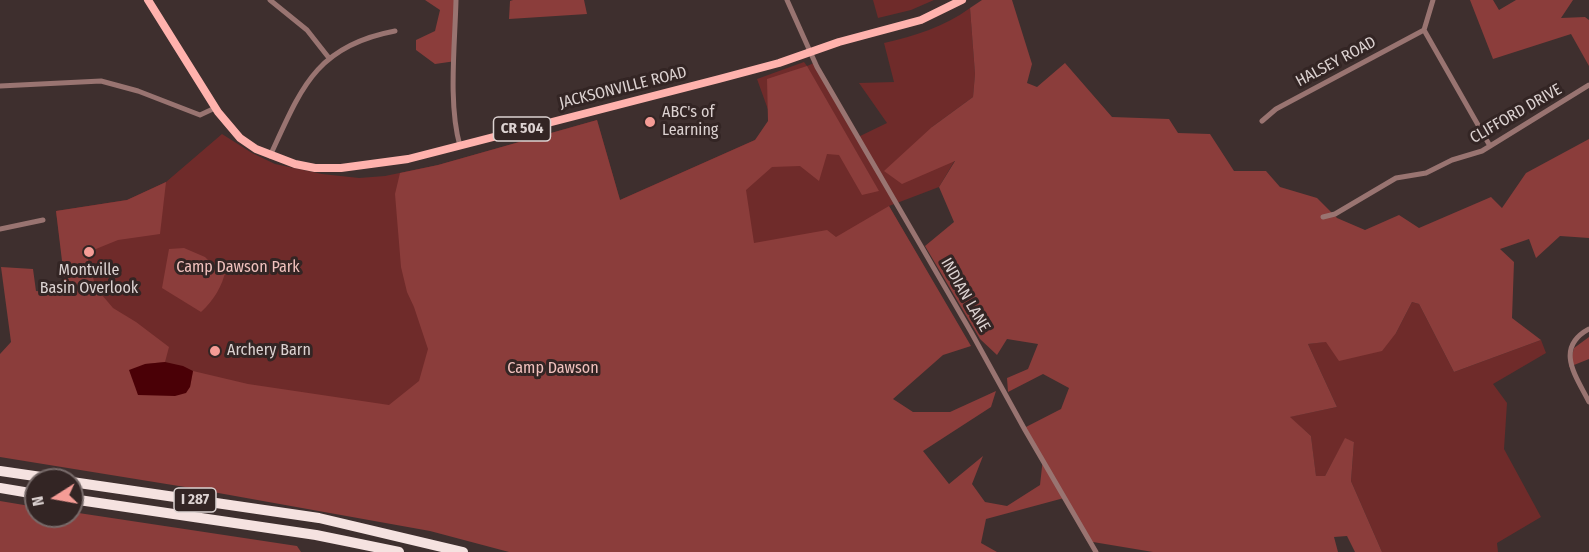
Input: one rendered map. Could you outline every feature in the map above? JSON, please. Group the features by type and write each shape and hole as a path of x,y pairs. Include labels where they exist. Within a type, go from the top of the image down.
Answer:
{"highway":[{"path":"0,471 24,474"},
{"name":"I 287","path":"84,484 329,520 463,552"},
{"path":"0,488 24,492"},
{"name":"I 287","path":"84,501 316,536 399,552"}],"main road":[{"name":"JACKSONVILLE ROAD","path":"148,0 215,108 240,138 270,156 305,166 341,168 408,159 779,63 857,37 921,20 963,0"}],"street":[{"path":"270,0 307,30 329,58"},
{"path":"456,0 455,112 460,146"},
{"name":"INDIAN LANE","path":"787,0 810,52 1096,552"},
{"path":"1433,0 1424,30 1490,146"},
{"name":"HALSEY ROAD","path":"1262,121 1276,109 1424,30"},
{"path":"270,156 296,100 310,78 329,58 354,42 371,35 395,31"},
{"path":"0,86 100,81 138,91 200,115 215,108"},
{"name":"CLIFFORD DRIVE","path":"1323,217 1335,214 1396,178 1426,173 1452,160 1482,151 1589,85"},
{"path":"0,228 43,220"},
{"path":"1589,328 1575,339 1569,354 1571,365 1589,402"}],"green space":[{"path":"425,0 455,0 456,61 435,64 416,50 416,40 435,31 440,10"},
{"path":"584,0 587,14 509,19 510,1"},
{"path":"873,0 934,0 911,10 878,18"},
{"name":"Camp Dawson","path":"982,0 1012,0 1032,64 1027,83 1037,87 1065,63 1112,117 1169,119 1178,133 1210,134 1234,171 1266,171 1280,187 1317,198 1337,218 1365,230 1399,215 1419,228 1491,197 1502,208 1526,173 1589,139 1589,238 1560,236 1536,258 1529,239 1500,249 1514,262 1512,318 1541,340 1454,372 1419,304 1412,302 1396,333 1382,351 1339,361 1326,342 1308,344 1337,407 1290,417 1311,436 1316,476 1325,476 1345,438 1354,442 1351,481 1382,552 1355,552 1347,536 1334,537 1338,552 1153,552 1087,541 1064,498 986,519 981,543 997,552 509,552 430,531 84,471 84,468 68,468 0,457 0,354 11,342 1,267 33,269 36,291 66,294 56,211 127,200 166,182 160,234 118,240 86,253 96,288 113,308 169,347 165,362 145,364 190,387 193,371 248,384 389,405 419,381 428,349 407,292 401,267 395,194 400,173 438,165 597,120 620,200 755,140 768,121 767,79 807,66 879,191 862,195 839,155 827,154 819,181 800,166 772,167 746,190 754,243 827,230 836,237 889,206 971,346 943,355 893,399 913,412 950,412 996,391 991,407 923,451 949,484 983,456 972,484 985,502 1007,506 1040,485 1043,458 1024,428 1061,409 1069,388 1043,374 1008,392 1007,378 1028,369 1038,344 1007,339 997,355 980,339 925,246 954,222 939,187 955,161 902,184 884,171 932,127 973,97 975,74 970,8"},
{"path":"1470,0 1493,0 1499,10 1516,0 1573,0 1561,18 1585,17 1589,20 1589,66 1571,34 1493,59"},
{"path":"970,8 975,74 973,97 932,127 955,160 939,187 889,206 967,340 88,454 56,211 127,200 166,182 222,134 275,164 322,174 359,178 385,176 438,165 597,120 620,200 775,129 757,79 804,62 807,66 814,63 856,138 887,123 859,83 894,82 884,43 929,30"},
{"path":"184,248 205,257 215,267 226,269 217,293 201,312 162,288 169,249"},
{"path":"1412,302 1419,304 1454,372 1541,340 1546,353 1493,384 1507,403 1504,449 1541,517 1497,543 1498,552 1382,552 1351,481 1354,442 1345,439 1325,476 1316,477 1311,436 1289,417 1337,407 1308,344 1396,333"},
{"path":"1589,337 1589,359 1569,367 1574,348"},
{"path":"0,501 24,505 24,528 84,528 84,514 297,546 301,552 0,552"}],"shaded area":[{"path":"165,362 193,371 190,387 186,393 175,396 138,395 129,370 145,364"}],"place":[{"name":"ABC's of Learning","path":"650,122"},
{"name":"Montville Basin Overlook","path":"89,252"},
{"name":"Archery Barn","path":"215,351"}],"park label":[{"name":"Camp Dawson Park","path":"238,268"}]}
